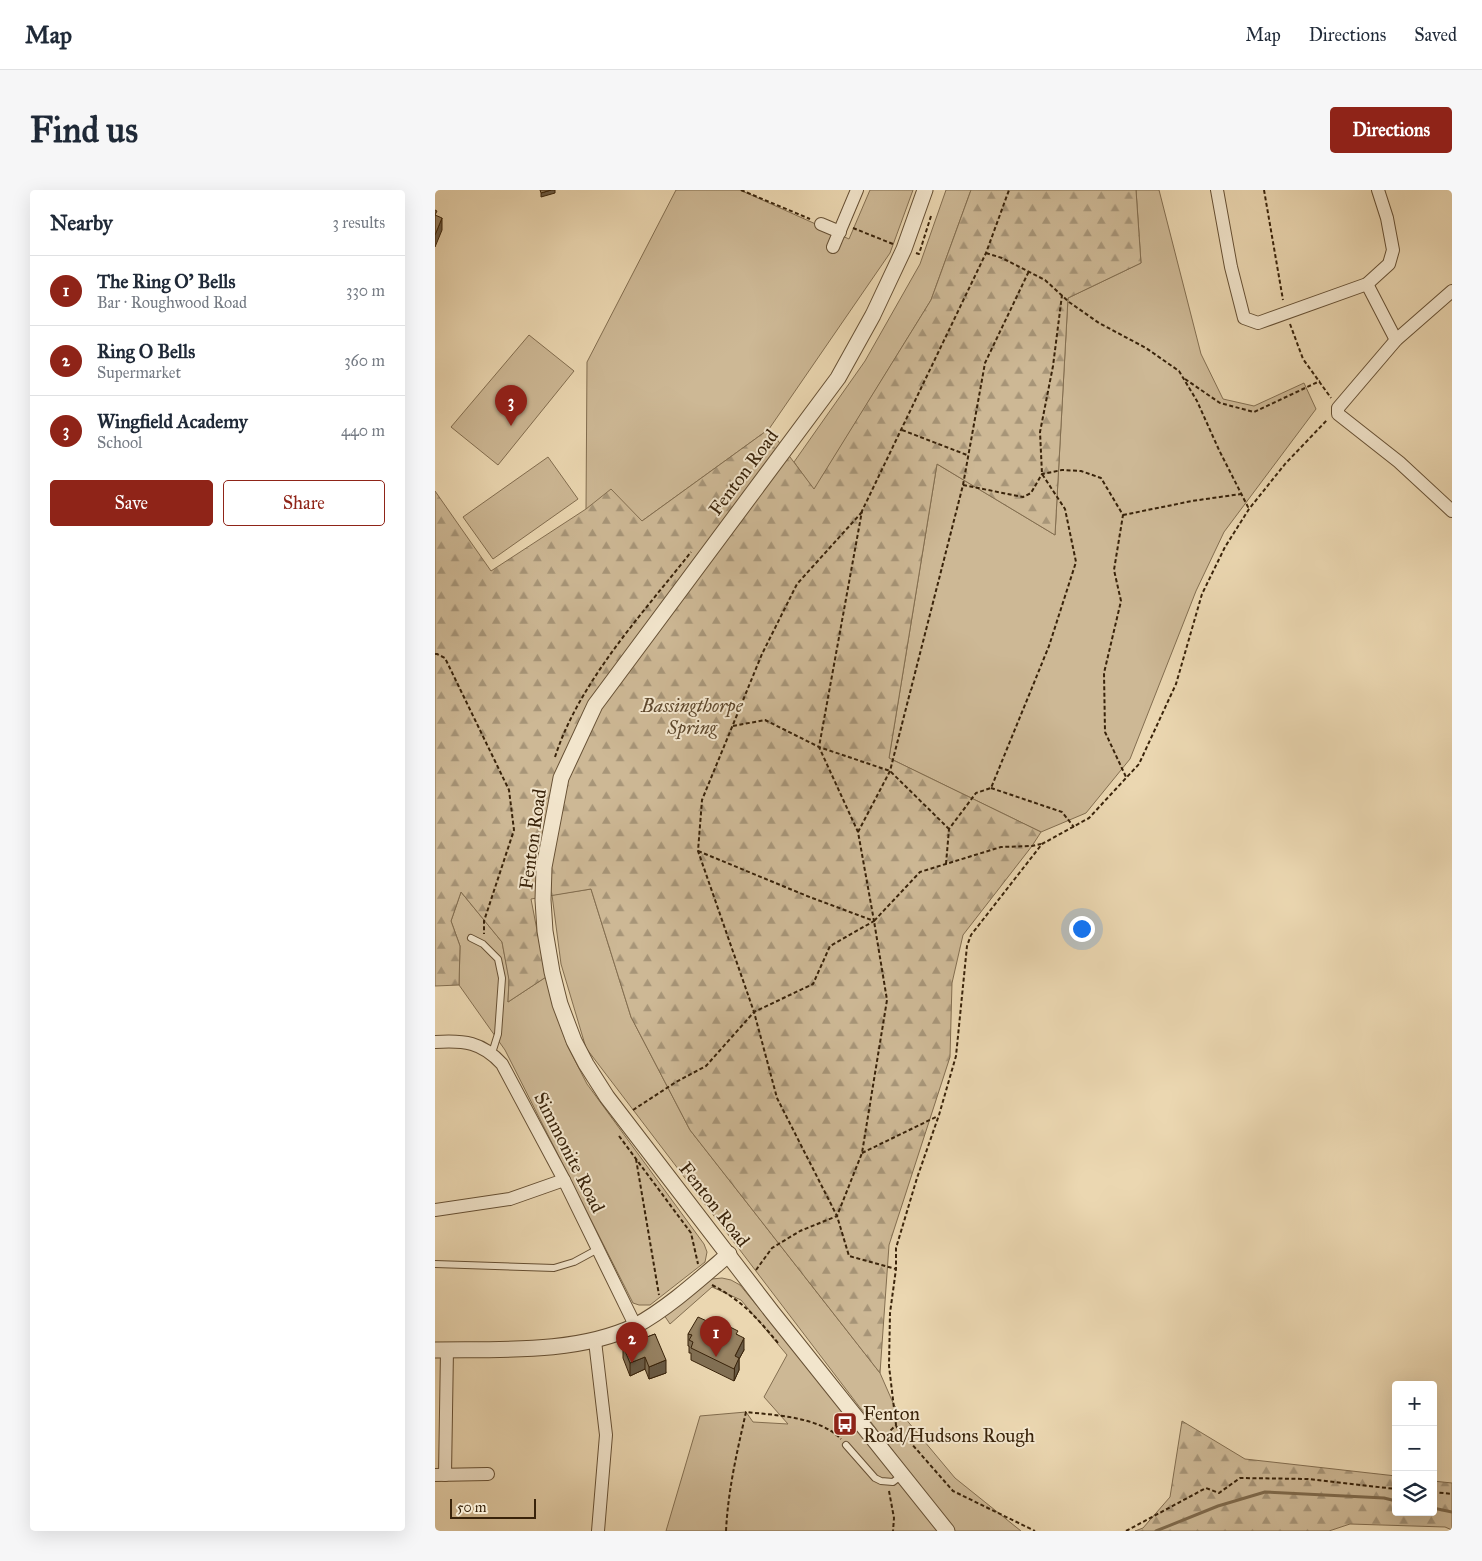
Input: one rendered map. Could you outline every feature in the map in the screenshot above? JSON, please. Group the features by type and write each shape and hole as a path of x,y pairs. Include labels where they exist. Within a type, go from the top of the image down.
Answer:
{"street":[{"path":"833,248 857,190"},
{"name":"Fenton Road","path":"925,190 904,249 873,315 838,378 595,705 561,778 544,866 543,900 545,931 560,1004 582,1057 607,1097 748,1280 947,1531"},
{"path":"1217,190 1231,267 1245,318 1258,323 1367,284 1389,264 1393,250 1387,218 1378,190"},
{"path":"821,224 842,228"},
{"path":"1367,284 1396,340"},
{"path":"1452,291 1396,340 1338,408 1337,414 1399,462 1452,511"},
{"name":"Simmonite Road","path":"435,1042 453,1041 472,1044 492,1053 503,1064 564,1180 635,1325"},
{"path":"435,1210 510,1199 564,1180"},
{"path":"487,1474 440,1475 441,1350 521,1349 595,1341 635,1325 659,1310 674,1300 729,1254"},
{"path":"595,1341 606,1434 598,1531"}],"lane":[{"path":"471,938 483,944 498,959 502,978 498,1034 492,1053"},
{"path":"435,1264 554,1268 574,1262 598,1249"},
{"path":"846,1445 875,1478 888,1483 893,1482 902,1475"}],"path":[{"path":"741,190 821,224"},
{"path":"748,1280 772,1248 800,1231 837,1216 862,1153 887,1000 858,832 819,747 862,512 986,253 1009,190"},
{"path":"842,228 887,242"},
{"path":"986,253 1002,258 1045,280 1099,324 1146,348 1179,370 1197,401 1249,509"},
{"path":"858,832 890,771 963,485 985,363 1029,271"},
{"path":"963,485 1023,497 1031,493 1042,474 1041,432 1053,366 1062,295"},
{"path":"1183,378 1220,403 1254,412 1319,381"},
{"path":"623,1117 676,1082 706,1066 754,1012 813,984 830,946 874,921 920,872 1001,847 1042,844 1089,818 1139,764 1176,684 1201,594 1225,547 1249,509 1285,464 1324,422 1337,414"},
{"path":"902,430 967,455"},
{"path":"1042,474 1062,470 1081,471 1101,478 1123,515 1114,570 1121,601 1105,673 1105,732 1126,778"},
{"path":"991,788 1049,646 1076,562 1065,509 1042,474"},
{"path":"1123,515 1192,501 1241,494"},
{"path":"862,512 797,584 762,654 702,800 698,851 754,1012 777,1098 837,1216 849,1256 895,1269"},
{"path":"553,765 558,748 579,703 612,652 693,549"},
{"path":"435,654 445,658 509,790 514,830 484,921 483,944"},
{"path":"733,726 765,720 819,747 890,771 949,829"},
{"path":"946,864 949,829 976,793 991,788 1062,812 1074,827"},
{"path":"539,818 544,791"},
{"path":"1035,1531 953,1491 896,1425 889,1366 890,1312 896,1248 917,1178 939,1116 956,1056 967,946 971,935 1042,844"},
{"path":"698,851 807,896 874,921"},
{"path":"862,1153 939,1116"},
{"path":"614,1129 691,1233 701,1278 732,1296 749,1309 779,1344"},
{"path":"634,1131 636,1159 659,1294 659,1310"},
{"path":"726,1531 728,1500 746,1412 783,1416 828,1429 846,1445"},
{"path":"877,1443 896,1425"},
{"path":"1126,1531 1205,1488 1219,1493 1240,1478 1308,1480 1392,1489"},
{"path":"888,1483 894,1518 893,1531"},
{"path":"1437,1492 1452,1494"}],"green space":[{"path":"676,190 740,190 849,239 870,190 913,190 890,253 769,429 642,521 586,509 587,362"},
{"path":"946,190 971,190 931,300 814,490 794,462 865,361 920,264"},
{"name":"Bassingthorpe Spring","path":"971,190 1136,190 1141,263 1068,298 1055,535 937,464 889,758 1041,832 963,935 952,983 950,1057 889,1245 880,1373 690,1130 631,1017 591,889 531,899 546,977 508,1002 509,980 502,942 461,892 451,921 460,946 459,985 435,986 435,491 491,571 586,509 611,489 642,521 769,429 814,489 931,300"},
{"path":"1136,190 1159,190 1201,354 1223,399 1254,406 1304,383 1316,409 1224,532 1196,591 1130,759 1086,813 1041,832 889,758 937,464 1055,535 1068,298 1141,263"},
{"path":"529,335 574,371 498,465 451,427"},
{"path":"548,457 578,499 493,559 463,517"},
{"path":"591,889 631,1017 690,1130 880,1373 894,1405 955,1478 1021,1531 954,1531 586,1048 561,964 552,895"},
{"path":"461,892 502,942 509,978 508,1002 546,977 555,1011 568,1047 587,1084 704,1244 707,1252 705,1262 650,1305 633,1303 505,1050 459,985 460,946 451,921"},
{"path":"722,1278 740,1285 941,1531 666,1531 700,1416 746,1412 753,1422 788,1424 764,1397 787,1355 741,1300 712,1287 670,1324 664,1315 712,1279"},
{"path":"1182,1421 1245,1459 1392,1476 1392,1516 1437,1516 1437,1481 1452,1483 1452,1530 1445,1527 1350,1524 1329,1531 1135,1531 1143,1528 1170,1497"}],"building":[{"path":"540,190 551,190 541,193"},
{"path":"435,215 442,218 435,235"},
{"path":"698,1317 726,1332 728,1326 738,1331 736,1334 744,1338 735,1356 739,1358 734,1369 691,1348 693,1342 689,1340 692,1335 688,1334"},
{"path":"655,1334 666,1360 649,1367 645,1357 630,1363 623,1346"}],"waterway":[{"path":"1156,1531 1218,1506 1265,1492 1392,1500"},
{"path":"1437,1509 1452,1512"}],"place":[{"name":"Wingfield Academy","path":"511,426"},
{"name":"The Ring O' Bells","path":"716,1357"},
{"name":"Ring O Bells","path":"632,1363"},
{"name":"Fenton Road/Hudsons Rough","path":"845,1424"}]}
